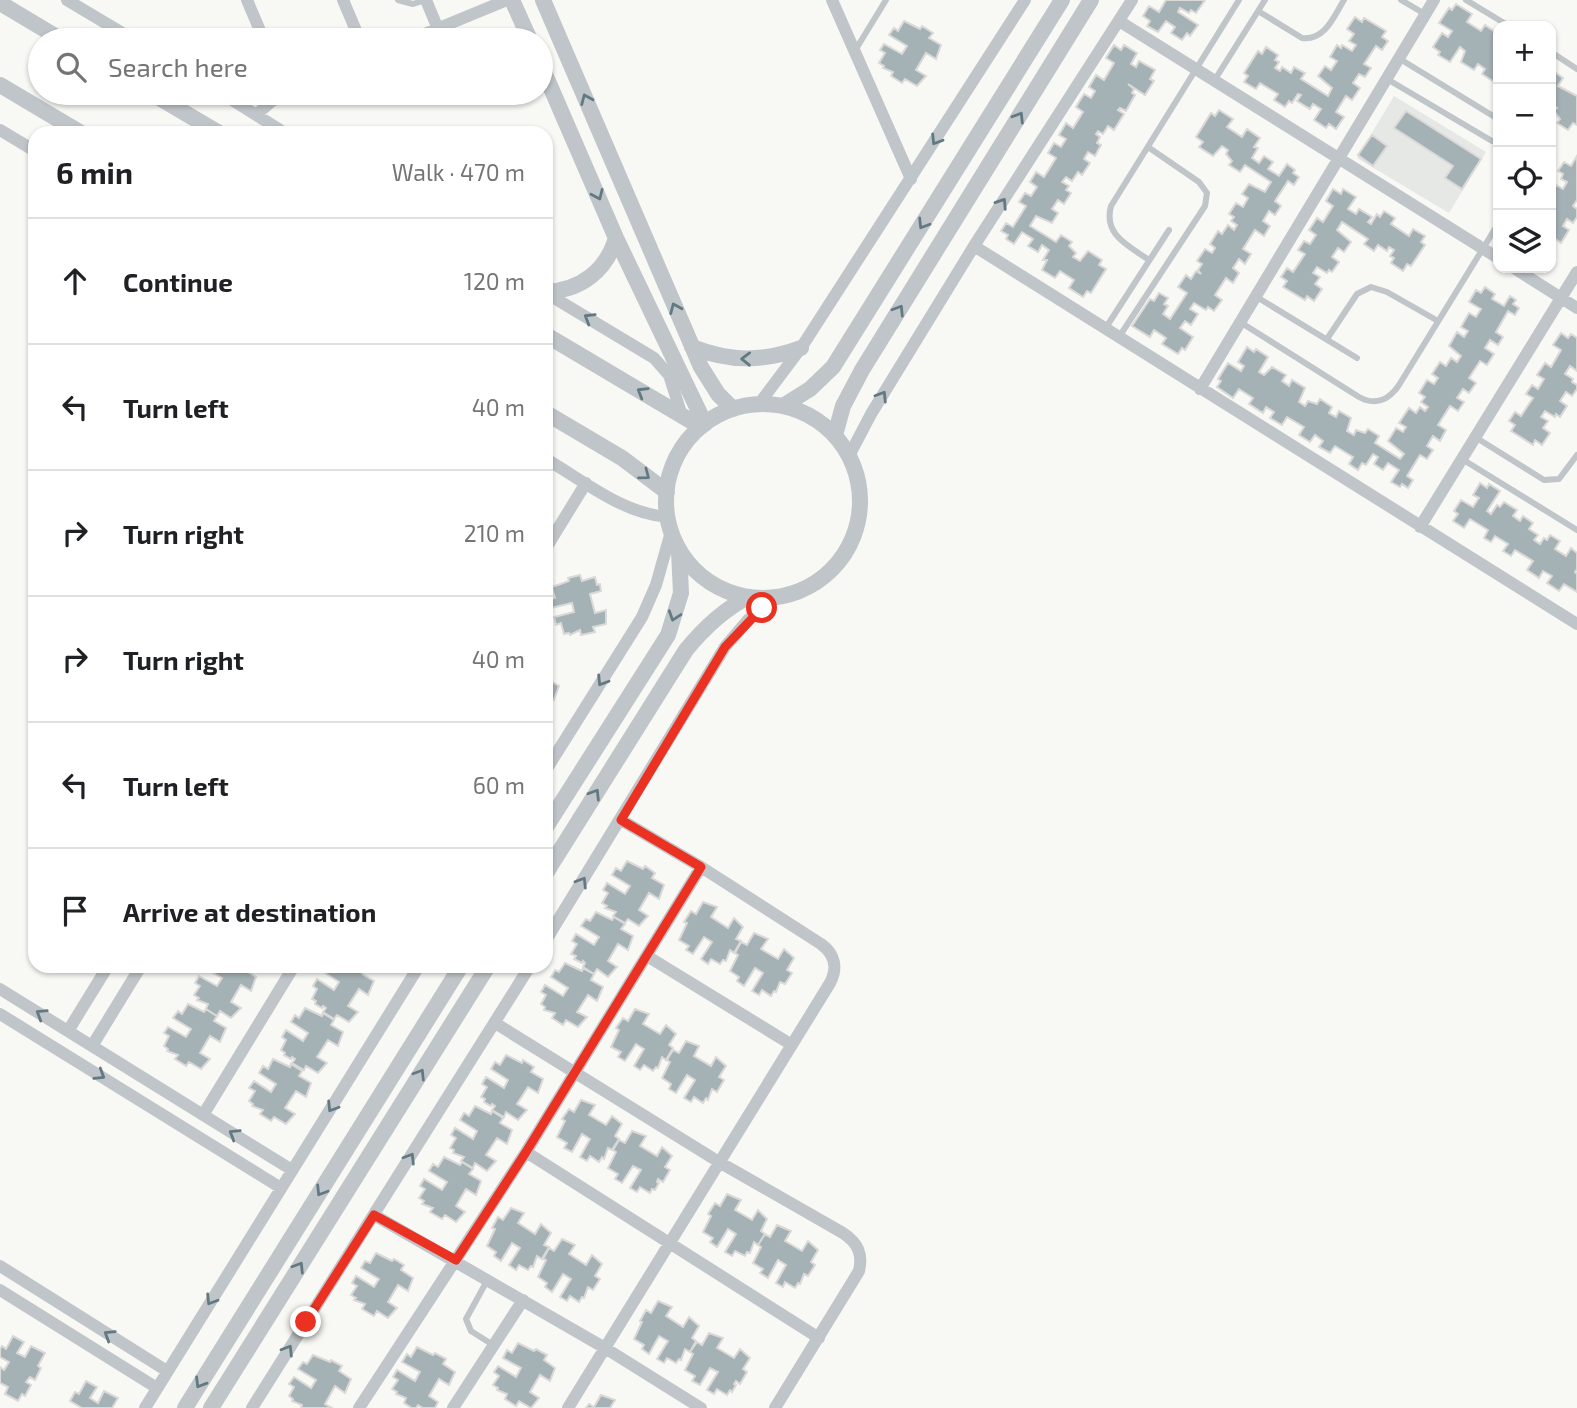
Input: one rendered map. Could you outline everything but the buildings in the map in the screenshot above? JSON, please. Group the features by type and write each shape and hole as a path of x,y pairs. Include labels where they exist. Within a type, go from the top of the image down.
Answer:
{"street":[{"path":"67,0 114,28"},
{"path":"247,0 259,28"},
{"path":"343,0 355,28"},
{"path":"426,0 438,28"},
{"path":"440,28 509,0 524,28"},
{"path":"543,0 692,347 708,380 733,409"},
{"path":"832,0 911,179"},
{"path":"759,404 801,348 1025,0"},
{"path":"783,406 810,390 833,367 1062,0"},
{"path":"835,435 843,406 862,370 1091,0"},
{"path":"849,456 871,414 974,246 1132,0"},
{"path":"1200,389 1434,0"},
{"path":"0,3 42,28"},
{"path":"1119,21 1493,255"},
{"path":"0,85 28,102"},
{"path":"553,93 616,238 703,425"},
{"path":"33,105 68,126"},
{"path":"171,105 207,126"},
{"path":"242,105 275,126"},
{"path":"257,114 267,105"},
{"path":"0,130 28,147"},
{"path":"553,291 572,288 596,274 609,257 616,238"},
{"path":"974,246 1577,624"},
{"path":"1420,527 1577,272"},
{"path":"1522,273 1577,308"},
{"path":"553,296 654,358 669,376 682,416"},
{"path":"553,339 682,416 703,425"},
{"path":"692,347 719,356 746,360 783,355 801,348"},
{"path":"553,816 668,635 681,593 682,571 679,549 670,525 667,492 672,468 684,446 703,425 733,409 759,404 783,406 820,422 835,435 849,456 858,481 860,508 854,534 842,557 824,576 801,590 776,597 748,597 727,591 708,581 679,549"},
{"path":"553,417 622,458 667,492"},
{"path":"553,463 628,508 670,525"},
{"path":"553,537 586,483"},
{"path":"553,756 642,617 656,585 670,525"},
{"path":"553,862 686,650 720,614 748,597"},
{"path":"553,929 725,647 748,620 776,597"},
{"path":"568,1408 834,976 835,969 831,954 821,944 701,867 621,820"},
{"path":"359,1408 526,1152 701,867"},
{"path":"647,956 792,1045"},
{"path":"68,1031 104,973"},
{"path":"92,1046 137,973"},
{"path":"203,1115 290,973"},
{"path":"145,1408 415,973"},
{"path":"185,1408 457,973"},
{"path":"211,1408 484,973"},
{"path":"252,1408 526,973"},
{"path":"0,989 292,1170"},
{"path":"0,1013 281,1188"},
{"path":"495,1023 719,1162 844,1233 857,1245 860,1253 859,1271 820,1339 775,1408"},
{"path":"526,1152 820,1339"},
{"path":"374,1215 456,1260 701,1408"},
{"path":"0,1266 167,1371"},
{"path":"0,1290 157,1388"},
{"path":"453,1408 523,1300"}],"lane":[{"path":"398,0 413,5 426,0"},
{"path":"854,52 886,0"},
{"path":"1149,260 1117,238 1112,231 1109,215 1115,199 1239,0"},
{"path":"1214,81 1265,0"},
{"path":"1258,11 1302,38 1309,39 1322,34 1344,0"},
{"path":"1401,0 1425,14"},
{"path":"1466,0 1501,21"},
{"path":"1556,55 1577,69"},
{"path":"1398,58 1493,116"},
{"path":"1386,78 1492,141"},
{"path":"1119,337 1205,206 1207,193 1199,183 1148,147"},
{"path":"1105,329 1168,230"},
{"path":"1240,321 1359,397 1373,402 1388,398 1394,393 1493,233"},
{"path":"1327,339 1357,294 1371,287 1387,292 1438,321"},
{"path":"1255,296 1357,358"},
{"path":"1475,437 1545,480 1559,479 1577,455"},
{"path":"1462,459 1577,530"},
{"path":"488,1279 466,1319 471,1331 494,1345"}],"shaded area":[{"path":"1394,96 1486,152 1449,213 1357,158"}],"route":[{"path":"306,1322 374,1215 456,1260 526,1152 701,867 621,820 725,647 762,608"}]}
